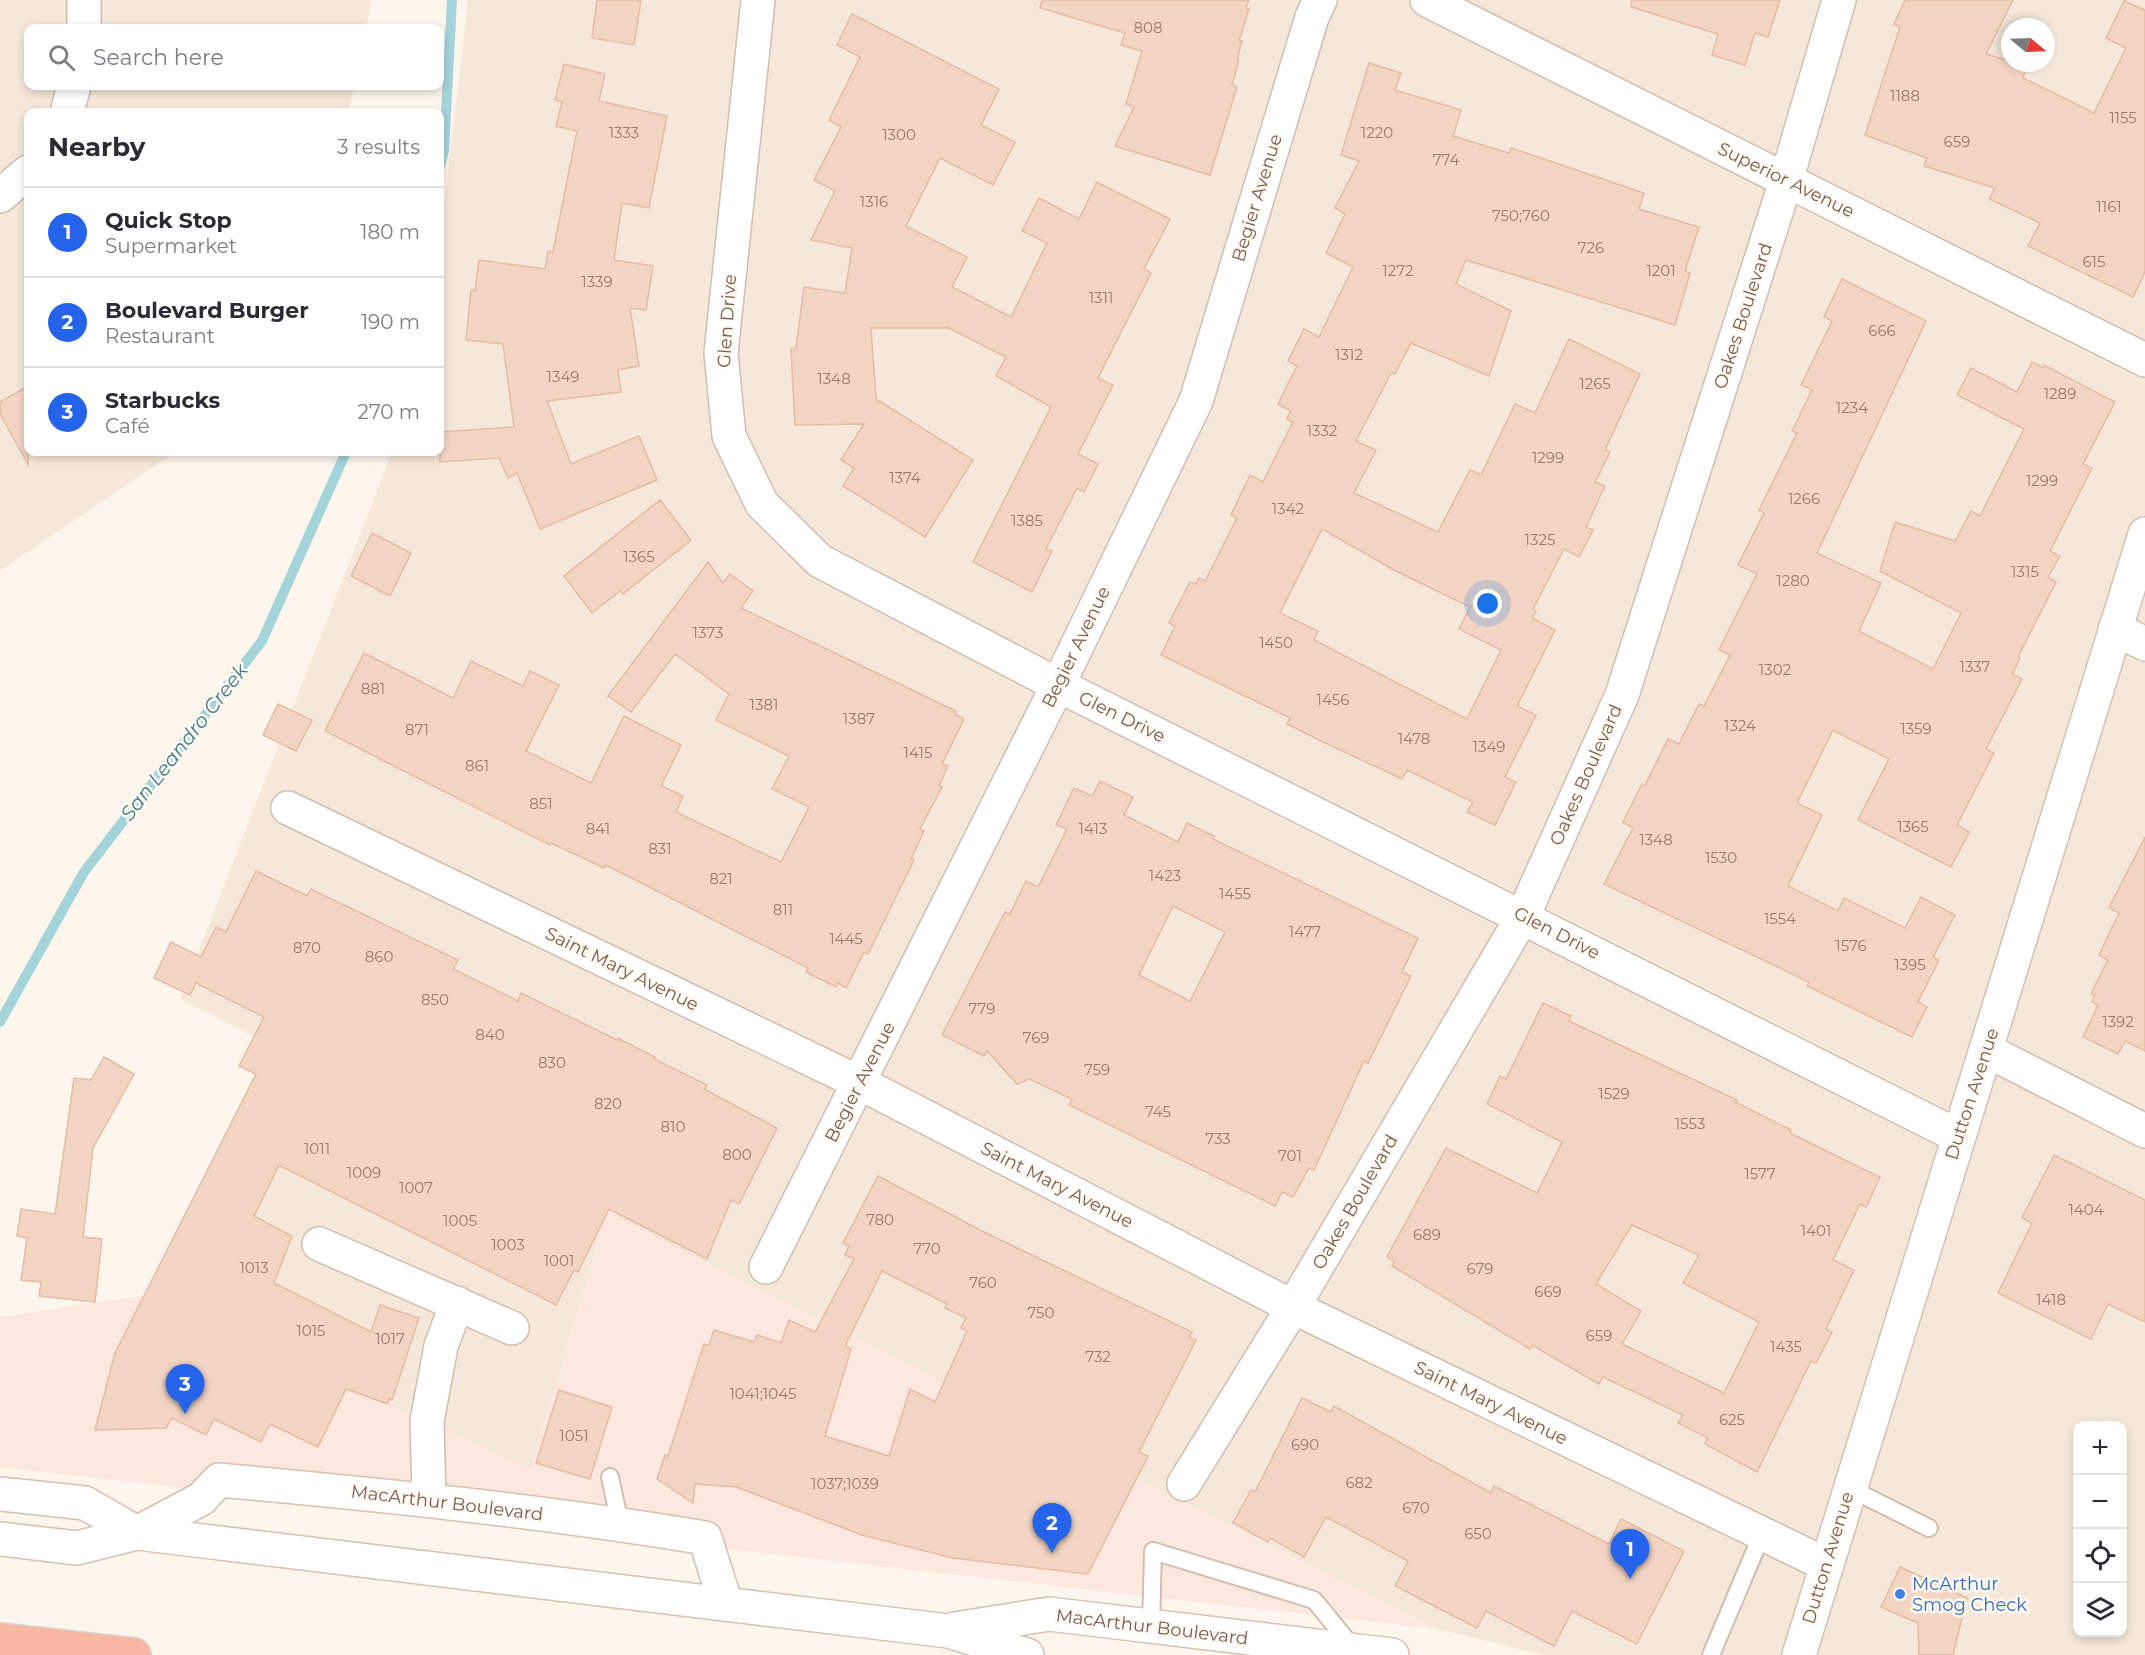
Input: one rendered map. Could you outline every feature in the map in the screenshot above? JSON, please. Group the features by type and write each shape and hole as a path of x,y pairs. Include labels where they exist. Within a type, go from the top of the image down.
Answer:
{"highway":[{"path":"0,1640 134,1655"}],"street":[{"path":"84,0 84,24"},
{"name":"Glen Drive","path":"758,0 721,353 729,436 762,504 820,561 1058,685 1523,916 1958,1136"},
{"name":"Begier Avenue","path":"766,1267 1058,685 1196,401 1312,17 1320,0"},
{"name":"Superior Avenue","path":"1426,0 2145,360"},
{"name":"Oakes Boulevard","path":"1184,1484 1293,1307 1523,916 1622,695 1786,181 1839,0"},
{"path":"68,108 73,90"},
{"path":"0,196 24,175"},
{"name":"Dutton Avenue","path":"1799,1655 1825,1564 2145,534"},
{"path":"2115,629 2145,644"},
{"name":"Saint Mary Avenue","path":"288,808 860,1083 1293,1307 1825,1564"},
{"path":"1986,1050 2145,1131"},
{"path":"319,1244 512,1328"},
{"path":"429,1499 427,1421 441,1346 457,1304"},
{"name":"MacArthur Boulevard","path":"0,1539 77,1548 136,1533 201,1498 219,1480 429,1499 620,1524 705,1538 726,1604"},
{"name":"MacArthur Boulevard","path":"0,1494 86,1503 136,1533 948,1630 1027,1655"},
{"name":"MacArthur Boulevard","path":"948,1630 1049,1614 1392,1655"}],"lane":[{"path":"610,1477 620,1524"},
{"path":"1849,1488 1929,1528"},
{"path":"1712,1655 1762,1534"},
{"path":"1151,1626 1153,1551 1314,1600 1356,1651"}],"shaded area":[{"path":"0,0 372,0 367,24 24,24 24,90 353,90 350,108 24,108 24,456 169,456 0,571"},
{"path":"468,0 2145,0 2145,1655 1545,1655 1436,1629 607,1213 531,1469 204,1321 313,1066 180,999 390,456 444,456 444,207"},
{"path":"607,1213 1436,1629 0,1467 0,1317 146,1295 531,1469"}],"building":[{"path":"597,0 641,0 634,45 592,38"},
{"path":"1042,0 1249,0 1246,8 1249,9 1239,41 1242,41 1237,59 1239,60 1232,85 1237,87 1210,175 1115,146 1134,107 1126,104 1142,51 1121,45 1125,33 1040,8"},
{"path":"1632,0 1780,0 1768,37 1755,33 1745,65 1712,55 1718,34 1631,7"},
{"path":"1905,0 2013,0 2004,18 2001,18 2001,24 1986,54 2001,58 2001,72 2025,72 2023,78 2094,113 2126,48 2106,38 2124,1 2145,10 2145,272 2133,297 2028,246 2040,223 1989,199 1995,188 1924,166 1927,158 1865,135 1900,27 1894,24"},
{"path":"852,14 999,89 981,125 1015,142 993,185 940,158 906,226 967,257 952,287 1011,317 1047,243 1022,231 1039,198 1079,219 1097,182 1170,219 1144,269 1151,273 1098,378 1113,385 1078,454 1098,464 1084,492 1077,488 1046,549 1052,551 1032,592 973,562 1051,407 996,376 1006,357 949,328 871,328 876,399 973,460 925,537 843,486 854,468 841,460 864,424 795,425 791,349 796,348 804,287 845,293 852,248 811,240 835,191 814,180 841,127 829,120 860,57 837,45"},
{"path":"1369,63 1401,73 1395,90 1461,110 1453,136 1509,153 1511,148 1644,193 1639,209 1699,227 1685,271 1690,273 1675,325 1466,260 1456,284 1511,311 1489,376 1411,343 1395,374 1391,373 1356,441 1376,450 1354,493 1438,532 1470,470 1481,475 1515,404 1535,413 1569,339 1640,374 1605,450 1610,452 1595,482 1605,486 1586,527 1593,530 1579,557 1564,549 1533,609 1536,611 1532,618 1555,630 1517,706 1536,715 1505,777 1516,782 1495,825 1467,812 1473,802 1407,770 1402,779 1323,742 1287,724 1290,718 1161,655 1175,626 1169,623 1190,582 1196,584 1199,578 1205,581 1237,518 1231,515 1250,475 1263,482 1293,422 1287,419 1291,411 1278,404 1297,366 1288,361 1304,329 1319,337 1353,267 1326,253 1345,214 1335,208 1359,161 1341,155","holes":["1322,529 1394,570 1470,607 1459,629 1501,650 1467,719 1314,640 1318,631 1280,613"]},
{"path":"564,64 605,74 599,101 667,116 649,208 622,203 614,260 653,266 646,310 630,308 639,366 618,370 621,392 547,401 571,464 639,436 657,480 540,529 517,473 508,478 499,458 440,462 440,456 444,456 444,432 514,427 503,344 466,340 471,290 475,291 479,260 545,269 548,251 553,252 577,131 556,126 562,102 555,100"},
{"path":"1842,279 1926,321 1817,553 1881,583 1859,631 1933,669 1961,613 1880,571 1895,522 1955,541 1971,511 1980,516 2024,429 1957,395 1971,368 2017,392 2032,362 2043,368 2044,365 2115,402 2083,464 2092,468 2050,551 2060,556 2048,577 2056,582 2018,657 2020,658 2012,674 2022,679 1986,749 1994,753 1957,825 1969,832 1951,867 1858,820 1889,759 1833,730 1797,803 1822,815 1788,886 1838,911 1844,898 1905,928 1921,897 1955,915 1933,957 1939,960 1918,1002 1927,1007 1912,1037 1807,986 1809,982 1604,884 1633,828 1623,822 1642,784 1645,785 1668,739 1679,744 1699,704 1704,706 1730,655 1719,650 1757,574 1738,565 1764,513 1759,510 1797,433 1792,431 1812,390 1801,385 1832,321 1824,317"},
{"path":"24,388 24,456 28,456 28,464 0,414 0,402"},
{"path":"660,500 691,540 623,594 620,591 592,613 564,576"},
{"path":"372,533 411,553 390,596 351,576"},
{"path":"708,562 723,583 730,574 753,591 741,608 956,711 955,714 964,719 942,764 948,766 939,786 942,787 920,829 924,831 911,859 914,860 868,954 864,952 846,988 838,983 836,987 806,972 808,968 606,865 604,868 551,843 550,845 325,731 364,653 453,698 471,661 523,686 530,671 559,685 526,751 591,783 624,716 681,745 661,786 683,796 676,812 781,862 809,807 772,789 789,756 716,720 729,694 675,654 631,712 608,696"},
{"path":"278,704 312,720 296,751 263,735"},
{"path":"1100,781 1133,797 1124,815 1178,842 1187,823 1214,836 1213,839 1418,938 1402,972 1411,976 1368,1063 1364,1061 1314,1170 1309,1168 1293,1197 1282,1192 1275,1206 1069,1105 1072,1099 1029,1079 1017,1084 987,1051 984,1056 942,1035 1005,912 1010,914 1026,881 1038,887 1067,829 1056,825 1074,788 1092,796","holes":["1173,906 1225,932 1190,1001 1139,975"]},
{"path":"2145,837 2145,1051 2125,1041 2118,1054 2083,1037 2098,1005 2092,1002 2095,995 2091,994 2108,960 2099,955 2119,913 2109,908"},
{"path":"256,871 307,896 311,889 458,960 453,969 518,1001 521,993 617,1040 618,1038 707,1085 704,1089 777,1128 739,1204 731,1200 707,1259 609,1209 578,1272 574,1270 556,1305 279,1165 254,1216 292,1236 274,1283 371,1332 380,1305 419,1318 392,1400 389,1399 388,1404 346,1389 318,1447 270,1424 261,1442 214,1419 206,1435 172,1418 166,1428 95,1430 115,1353 256,1074 239,1066 264,1017 196,983 190,995 154,978 171,942 201,957 216,927 226,932"},
{"path":"1543,1003 1571,1016 1569,1021 1737,1100 1735,1102 1791,1130 1790,1133 1880,1177 1866,1207 1860,1204 1833,1260 1854,1270 1826,1329 1832,1332 1816,1363 1811,1361 1757,1472 1705,1444 1708,1438 1678,1423 1683,1415 1603,1377 1599,1384 1532,1345 1530,1349 1392,1266 1395,1261 1387,1257 1446,1148 1537,1193 1562,1142 1487,1104 1500,1076 1506,1079","holes":["1632,1225 1699,1255 1683,1283 1759,1322 1724,1393 1622,1344 1641,1311 1596,1284"]},
{"path":"104,1057 134,1074 93,1148 83,1237 102,1239 95,1302 39,1296 41,1282 21,1280 27,1238 17,1236 21,1209 55,1214 74,1078 91,1080"},
{"path":"2054,1155 2145,1200 2145,1322 2108,1304 2091,1339 1998,1293 2032,1223 2022,1218"},
{"path":"878,1176 986,1233 1192,1332 1189,1337 1196,1340 1139,1452 1148,1456 1088,1574 953,1558 862,1535 736,1487 695,1484 693,1503 657,1479 665,1455 668,1456 704,1344 709,1345 714,1330 754,1342 757,1335 781,1343 789,1320 815,1332 854,1259 845,1255 849,1246 843,1243","holes":["882,1271 947,1304 945,1308 966,1318 961,1328 967,1331 935,1402 910,1389 889,1456 825,1436 851,1349 845,1346"]},
{"path":"559,1390 612,1407 590,1479 536,1463"},
{"path":"1302,1398 1331,1412 1334,1406 1491,1493 1494,1486 1609,1544 1621,1519 1684,1551 1637,1644 1572,1611 1554,1646 1486,1611 1477,1628 1395,1586 1408,1561 1326,1517 1304,1557 1270,1538 1268,1542 1233,1523 1251,1490 1255,1492"},
{"path":"1900,1567 1967,1598 1953,1655 1919,1655 1918,1623 1881,1607"}],"waterway":[{"name":"San Leandro Creek","path":"444,151 452,0"},
{"name":"San Leandro Creek","path":"0,1022 84,872 262,641 344,456"}],"place":[{"name":"Starbucks","path":"185,1414"},
{"name":"Boulevard Burger","path":"1052,1553"},
{"name":"Quick Stop","path":"1630,1579"},
{"name":"McArthur Smog Check","path":"1900,1594"}]}
